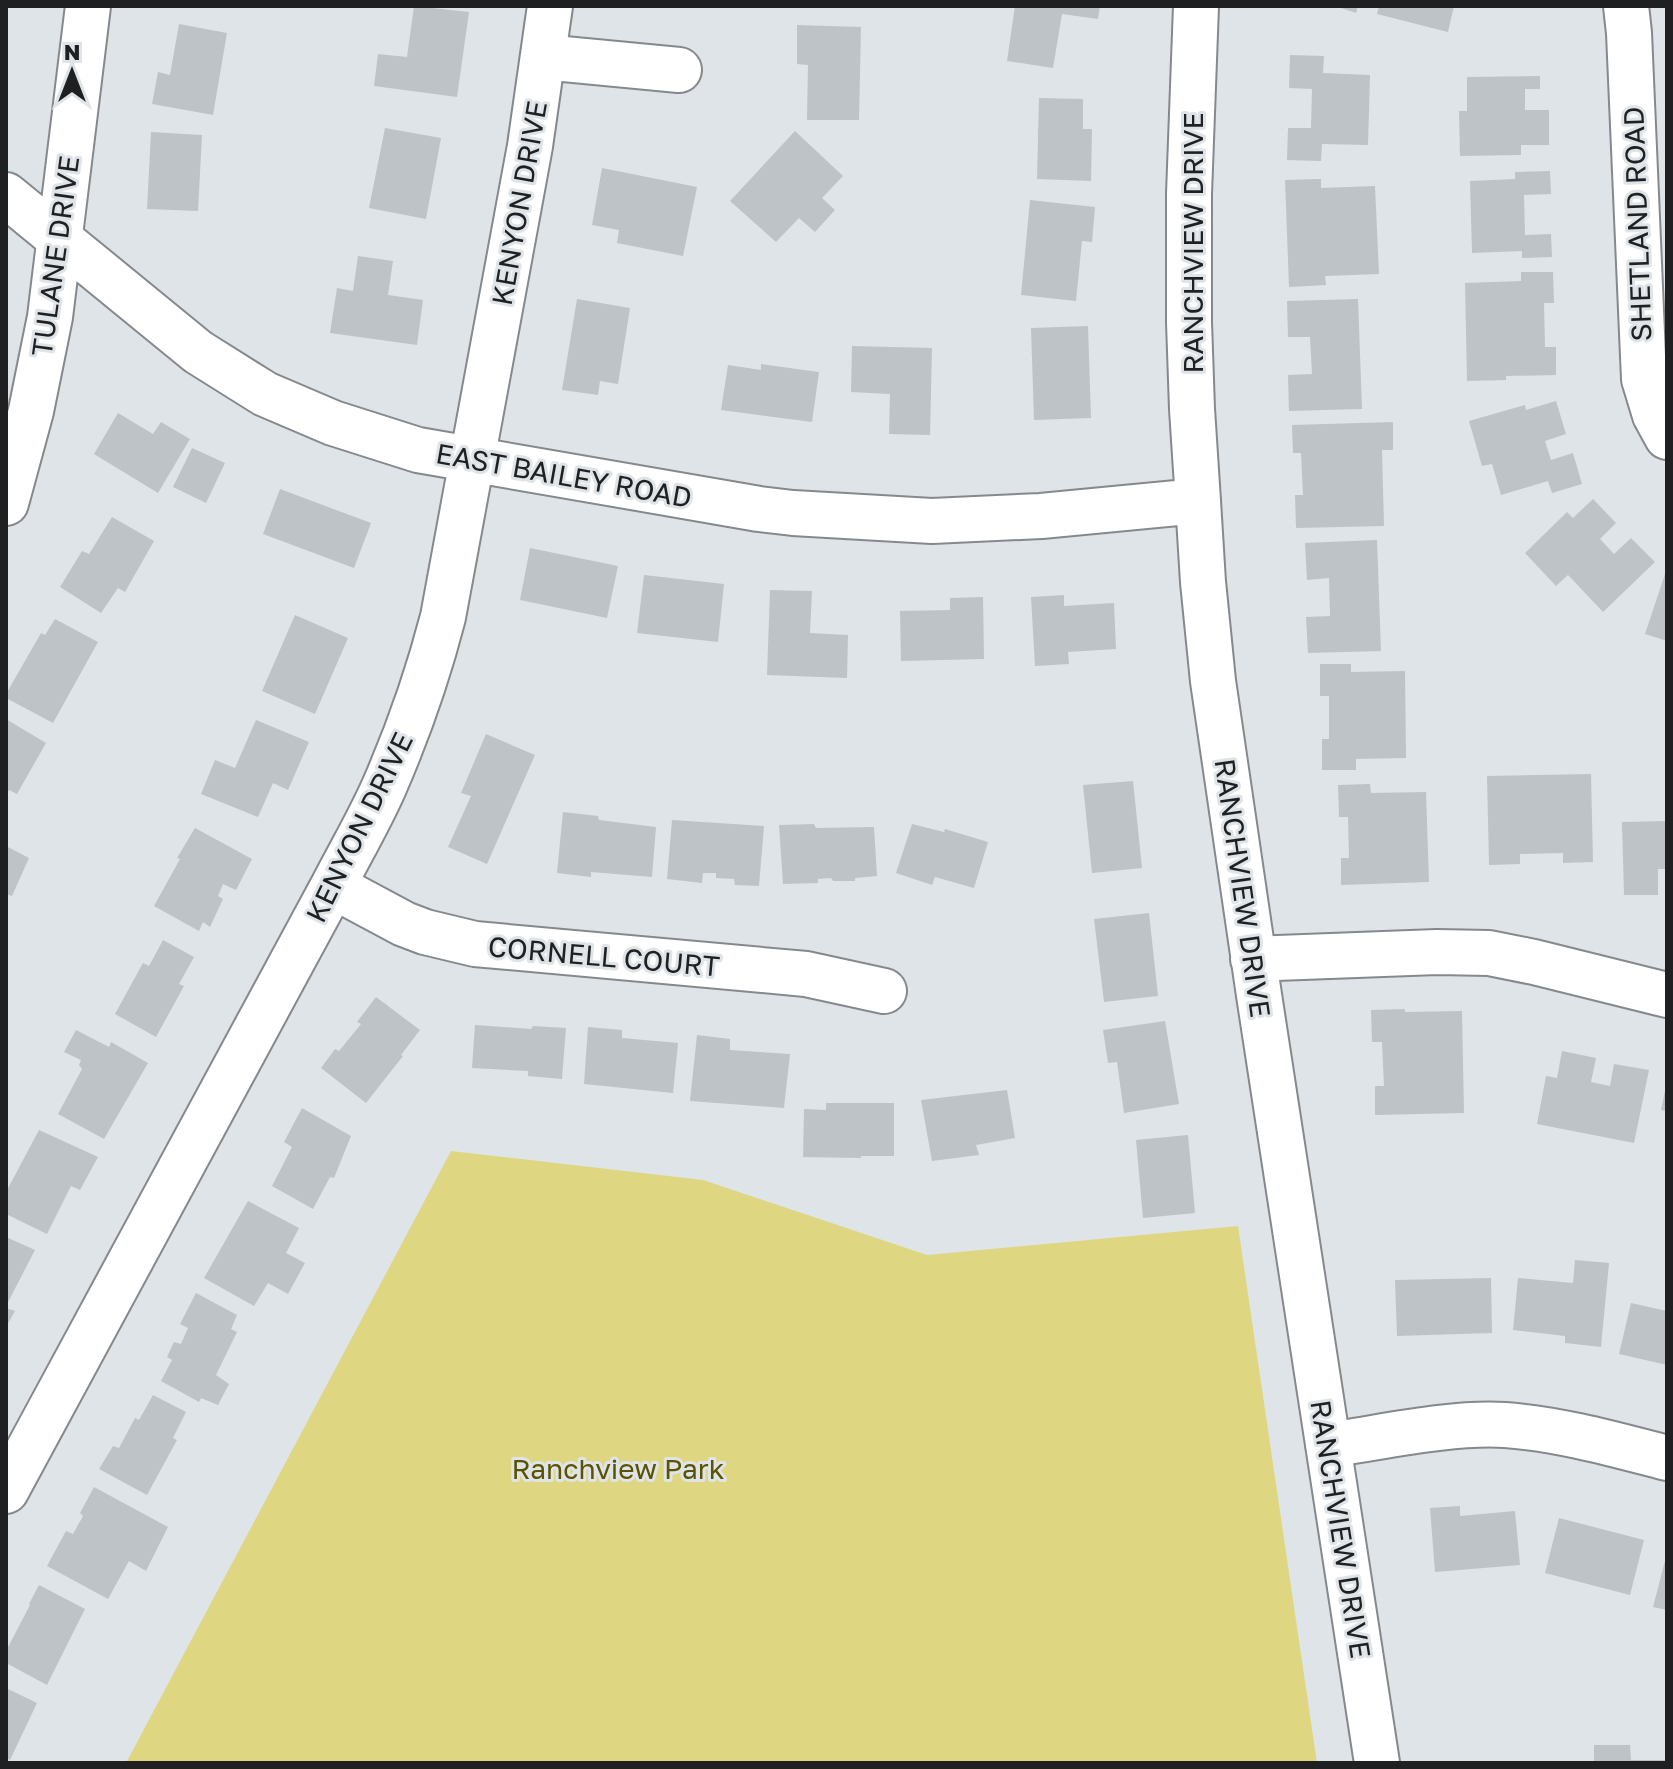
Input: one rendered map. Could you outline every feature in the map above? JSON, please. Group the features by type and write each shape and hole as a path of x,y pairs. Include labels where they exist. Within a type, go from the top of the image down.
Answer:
{"street":[{"name":"TULANE DRIVE","path":"6,503 31,411 50,317 88,6"},
{"name":"KENYON DRIVE","path":"6,1491 333,886 383,790 402,745 443,617 530,146 550,6"},
{"name":"RANCHVIEW DRIVE","path":"1196,6 1189,194 1189,322 1203,582 1213,681 1377,1763"},
{"name":"SHETLAND ROAD","path":"1626,6 1644,379 1655,415 1667,437"},
{"path":"543,57 679,70"},
{"name":"EAST BAILEY ROAD","path":"6,195 198,352 265,394 333,423 418,450 793,513 932,521 1041,516 1198,501"},
{"name":"CORNELL COURT","path":"333,886 404,924 475,944 806,974 884,991"},
{"path":"1253,959 1489,953 1667,995"},
{"path":"1328,1445 1452,1427 1502,1425 1563,1432 1667,1458"}],"green space":[{"name":"Ranchview Park","path":"451,1151 703,1180 927,1255 1238,1226 1317,1763 126,1763"}],"building":[{"path":"414,6 469,12 457,97 374,86 378,54 407,57"},
{"path":"1015,6 1100,6 1098,19 1062,14 1053,68 1007,61"},
{"path":"1335,6 1358,6 1356,13"},
{"path":"1379,6 1454,6 1448,32 1377,14"},
{"path":"179,24 227,33 213,115 152,104 158,72 170,75"},
{"path":"797,25 861,27 859,120 807,120 808,65 797,64"},
{"path":"1290,55 1324,56 1323,73 1370,75 1368,145 1322,144 1321,161 1287,160 1288,128 1311,128 1312,89 1289,88"},
{"path":"1540,76 1540,89 1525,89 1525,110 1549,110 1549,145 1521,145 1521,155 1460,156 1459,111 1467,111 1467,77"},
{"path":"1039,98 1083,99 1083,129 1092,129 1091,181 1037,179"},
{"path":"385,128 441,138 426,219 369,208"},
{"path":"795,131 843,176 822,198 835,210 815,232 799,218 776,242 730,201"},
{"path":"151,132 202,135 198,211 147,209"},
{"path":"602,168 697,187 683,256 617,243 619,230 592,225"},
{"path":"1550,171 1551,194 1524,195 1525,235 1551,234 1552,257 1522,258 1522,251 1472,253 1470,181 1515,179 1515,172"},
{"path":"1321,179 1321,188 1375,186 1379,274 1325,276 1326,285 1289,287 1285,180"},
{"path":"1030,200 1095,207 1092,242 1082,241 1076,301 1021,295"},
{"path":"358,256 393,261 388,295 423,300 417,345 330,333 337,288 353,291"},
{"path":"1521,272 1553,272 1554,303 1544,303 1545,347 1556,347 1556,375 1467,381 1465,283 1521,281"},
{"path":"577,299 630,308 618,384 600,381 598,395 562,390"},
{"path":"1358,299 1362,409 1289,411 1288,375 1312,374 1310,337 1288,337 1287,301"},
{"path":"1088,326 1091,418 1034,420 1031,328"},
{"path":"852,346 932,348 930,435 889,434 890,394 851,392"},
{"path":"761,364 819,372 812,422 721,410 728,365 761,370"},
{"path":"1556,401 1566,434 1545,441 1551,460 1573,453 1582,484 1552,493 1548,481 1501,495 1492,464 1482,466 1469,421 1525,405 1526,410"},
{"path":"118,413 153,434 161,422 190,439 158,493 94,454"},
{"path":"1393,422 1393,450 1382,450 1384,526 1296,528 1295,495 1303,495 1301,453 1293,453 1292,425"},
{"path":"192,448 225,463 206,503 173,487"},
{"path":"280,489 371,523 354,568 263,534"},
{"path":"1593,499 1616,523 1600,539 1614,554 1631,538 1655,562 1603,612 1568,575 1556,586 1525,553 1567,512 1573,518"},
{"path":"112,517 154,541 125,592 118,588 101,613 60,587 82,551 89,554"},
{"path":"1377,540 1381,651 1308,653 1306,617 1330,616 1329,578 1307,580 1305,543"},
{"path":"530,548 618,566 607,618 520,600"},
{"path":"1667,568 1667,641 1645,634"},
{"path":"644,575 724,584 718,642 637,633"},
{"path":"770,590 812,591 810,633 848,635 847,678 767,675"},
{"path":"1064,595 1064,606 1114,603 1116,649 1068,652 1069,664 1035,666 1031,597"},
{"path":"983,597 984,659 901,661 900,611 950,610 950,598"},
{"path":"295,615 348,638 315,714 262,691"},
{"path":"55,619 98,642 53,723 6,698 6,694 41,633 45,635"},
{"path":"1320,664 1351,664 1351,672 1405,671 1406,758 1356,759 1356,770 1322,770 1322,739 1329,739 1329,696 1320,696"},
{"path":"6,719 46,743 17,794 9,790 6,796"},
{"path":"256,720 309,742 288,790 273,783 258,817 201,794 215,760 235,768"},
{"path":"486,734 535,755 487,864 448,847 471,796 461,793"},
{"path":"1591,774 1593,862 1563,863 1563,853 1520,854 1520,864 1489,865 1487,776"},
{"path":"1133,781 1142,868 1092,873 1083,785"},
{"path":"1370,784 1371,793 1426,792 1429,882 1341,885 1341,858 1349,858 1348,817 1339,817 1338,785"},
{"path":"563,812 656,827 652,877 591,872 591,877 557,873"},
{"path":"672,820 764,826 759,886 735,885 734,879 716,878 716,873 703,873 702,883 667,879"},
{"path":"1667,821 1667,869 1658,869 1658,895 1624,895 1622,822"},
{"path":"814,824 816,828 874,827 877,876 855,878 855,881 833,881 831,878 818,879 818,883 783,884 779,825"},
{"path":"912,824 944,832 945,829 988,842 974,888 935,877 932,885 896,873"},
{"path":"195,828 252,859 236,890 223,884 218,896 223,899 210,927 203,922 199,931 154,906"},
{"path":"6,846 29,858 12,896 6,894"},
{"path":"1149,913 1158,996 1104,1002 1094,919"},
{"path":"163,940 194,957 179,984 184,986 156,1037 115,1014 143,963 149,966"},
{"path":"376,997 420,1030 366,1103 321,1068 335,1049 339,1051 361,1024 357,1022"},
{"path":"1405,1009 1405,1012 1462,1011 1464,1113 1375,1115 1375,1086 1384,1086 1382,1042 1372,1042 1371,1010"},
{"path":"1165,1021 1179,1104 1124,1113 1117,1062 1108,1063 1103,1030"},
{"path":"475,1025 566,1028 562,1079 528,1076 528,1071 472,1068"},
{"path":"588,1027 622,1030 622,1038 678,1043 673,1093 584,1084"},
{"path":"76,1030 109,1047 111,1042 148,1063 104,1139 58,1114 82,1069 79,1065 81,1060 64,1052"},
{"path":"697,1035 730,1039 730,1050 790,1054 784,1108 690,1101"},
{"path":"1562,1051 1596,1058 1591,1082 1610,1086 1614,1064 1649,1070 1634,1143 1537,1124 1546,1076 1557,1078"},
{"path":"1667,1086 1667,1111 1661,1110"},
{"path":"1007,1090 1015,1138 976,1145 979,1155 932,1161 921,1100"},
{"path":"826,1103 894,1103 894,1156 803,1157 804,1109 826,1110"},
{"path":"302,1108 351,1136 334,1178 330,1177 313,1209 272,1186 292,1147 284,1142"},
{"path":"39,1130 98,1157 80,1190 71,1186 47,1234 6,1214 6,1192"},
{"path":"1188,1135 1195,1213 1143,1218 1136,1140"},
{"path":"248,1201 299,1228 286,1253 305,1263 288,1294 268,1283 254,1306 204,1278"},
{"path":"6,1237 35,1250 6,1306"},
{"path":"1575,1260 1609,1263 1601,1347 1565,1343 1565,1336 1513,1330 1518,1278 1573,1283"},
{"path":"1491,1278 1492,1333 1397,1336 1395,1280"},
{"path":"196,1293 237,1315 231,1329 237,1332 216,1375 229,1384 218,1405 201,1398 199,1402 161,1381 172,1360 167,1357 174,1342 181,1344 188,1328 180,1324"},
{"path":"1631,1303 1667,1311 1667,1365 1619,1354"},
{"path":"6,1308 15,1311 6,1327"},
{"path":"153,1395 186,1412 173,1438 177,1440 147,1495 99,1469 113,1446 119,1448 135,1418 139,1420"},
{"path":"94,1487 168,1527 146,1571 129,1561 108,1599 47,1566 66,1531 73,1534"},
{"path":"1460,1506 1460,1516 1515,1511 1520,1565 1435,1572 1430,1508"},
{"path":"1559,1518 1644,1540 1630,1595 1545,1573"},
{"path":"1667,1557 1667,1610 1653,1607"},
{"path":"39,1585 85,1609 47,1685 6,1663 6,1651"},
{"path":"6,1688 37,1703 10,1760 6,1758"},
{"path":"1594,1745 1630,1745 1631,1760 1666,1760 1666,1763 1594,1763"}]}
